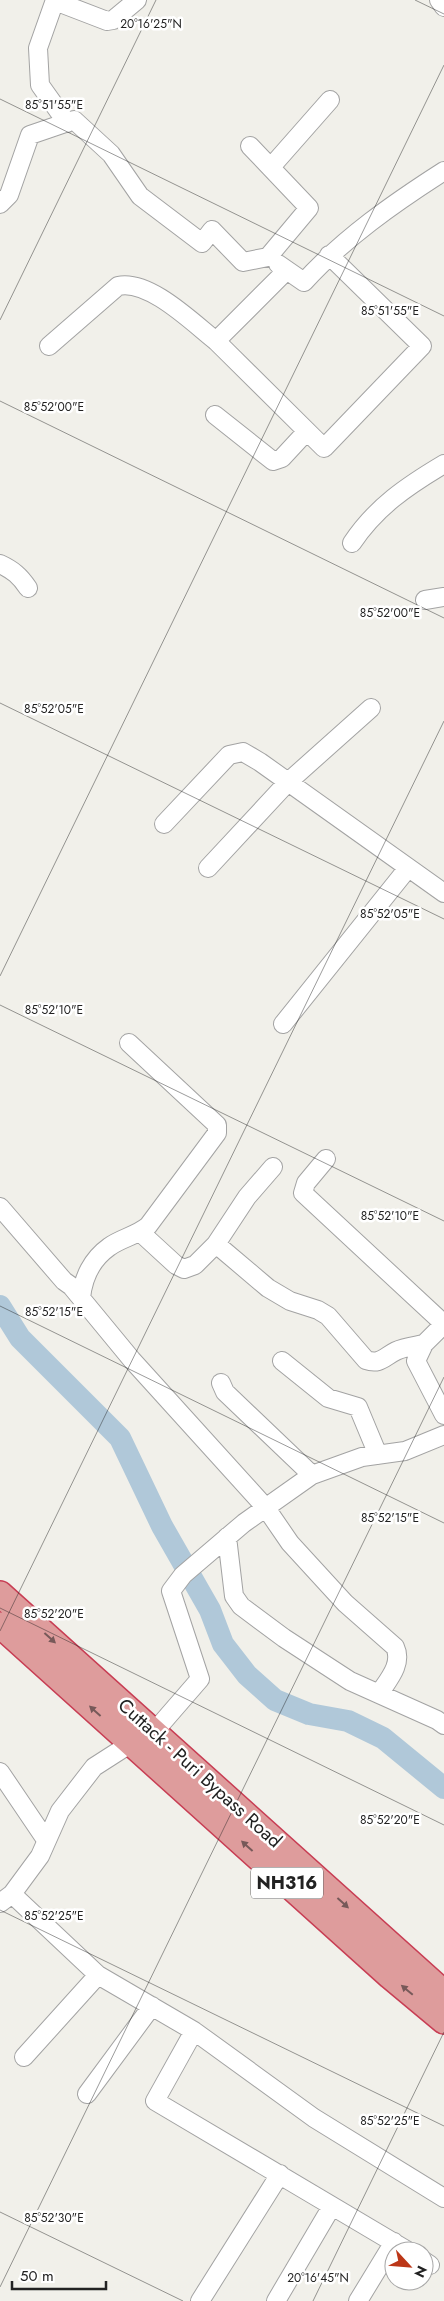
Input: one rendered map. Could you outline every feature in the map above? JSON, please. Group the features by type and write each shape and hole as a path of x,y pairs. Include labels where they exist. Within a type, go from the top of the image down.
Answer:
{"highway":[{"name":"Cuttack - Puri Bypass Road","path":"0,1594 141,1736 390,1976 444,2021"},
{"name":"Cuttack - Puri Bypass Road","path":"0,1625 141,1736 444,1993"}],"street":[{"path":"67,123 40,85 38,48 55,1 107,21 113,20 137,0"},
{"path":"439,0 444,7"},
{"path":"271,167 330,100"},
{"path":"0,204 9,194 30,136 74,120 111,154 140,196 197,240 202,243 212,230 243,262 268,257 309,208 250,146"},
{"path":"268,257 304,282 329,255 416,189 444,171"},
{"path":"49,346 118,286 124,284 155,294 216,341 324,448 422,346 329,255"},
{"path":"216,341 286,270"},
{"path":"215,414 273,461 282,458 307,431"},
{"path":"352,543 365,523 404,488 444,464"},
{"path":"0,564 11,569 28,588"},
{"path":"426,600 444,597"},
{"path":"208,868 287,783 371,708"},
{"path":"164,824 229,755 237,752 249,755 444,893"},
{"path":"283,1024 408,868"},
{"path":"81,1298 83,1280 98,1257 109,1246 140,1232 148,1226 217,1133 217,1125 129,1043"},
{"path":"326,1159 306,1183 304,1193 444,1324 424,1344 416,1361 444,1415"},
{"path":"140,1232 176,1265 184,1269 196,1264 216,1244 247,1197 273,1167"},
{"path":"0,1207 81,1298 132,1360 266,1508 290,1543 339,1597 395,1648 399,1655 398,1662 379,1694"},
{"path":"216,1244 268,1288 290,1301 328,1316 366,1360 374,1363 383,1360 396,1351 424,1344"},
{"path":"282,1361 328,1398 358,1407 378,1455"},
{"path":"221,1383 225,1392 312,1475"},
{"path":"444,1435 405,1451 362,1458 312,1475 221,1542 183,1575 171,1591 200,1679 161,1724 94,1768 60,1811 40,1856 6,1899 98,1975 194,2031 314,2118 444,2198"},
{"path":"221,1542 234,1596 241,1606 284,1638 350,1681 437,1720 444,1725"},
{"path":"0,1772 46,1840"},
{"path":"24,2057 98,1975"},
{"path":"86,2094 152,2006"},
{"path":"194,2031 156,2101 391,2241"},
{"path":"200,2301 280,2174"},
{"path":"276,2301 332,2206"},
{"path":"358,2301 384,2268"}],"waterway":[{"path":"0,1306 20,1338 120,1438 162,1526 210,1610 223,1644 247,1675 275,1700 309,1714 348,1721 383,1738 444,1788"}]}
